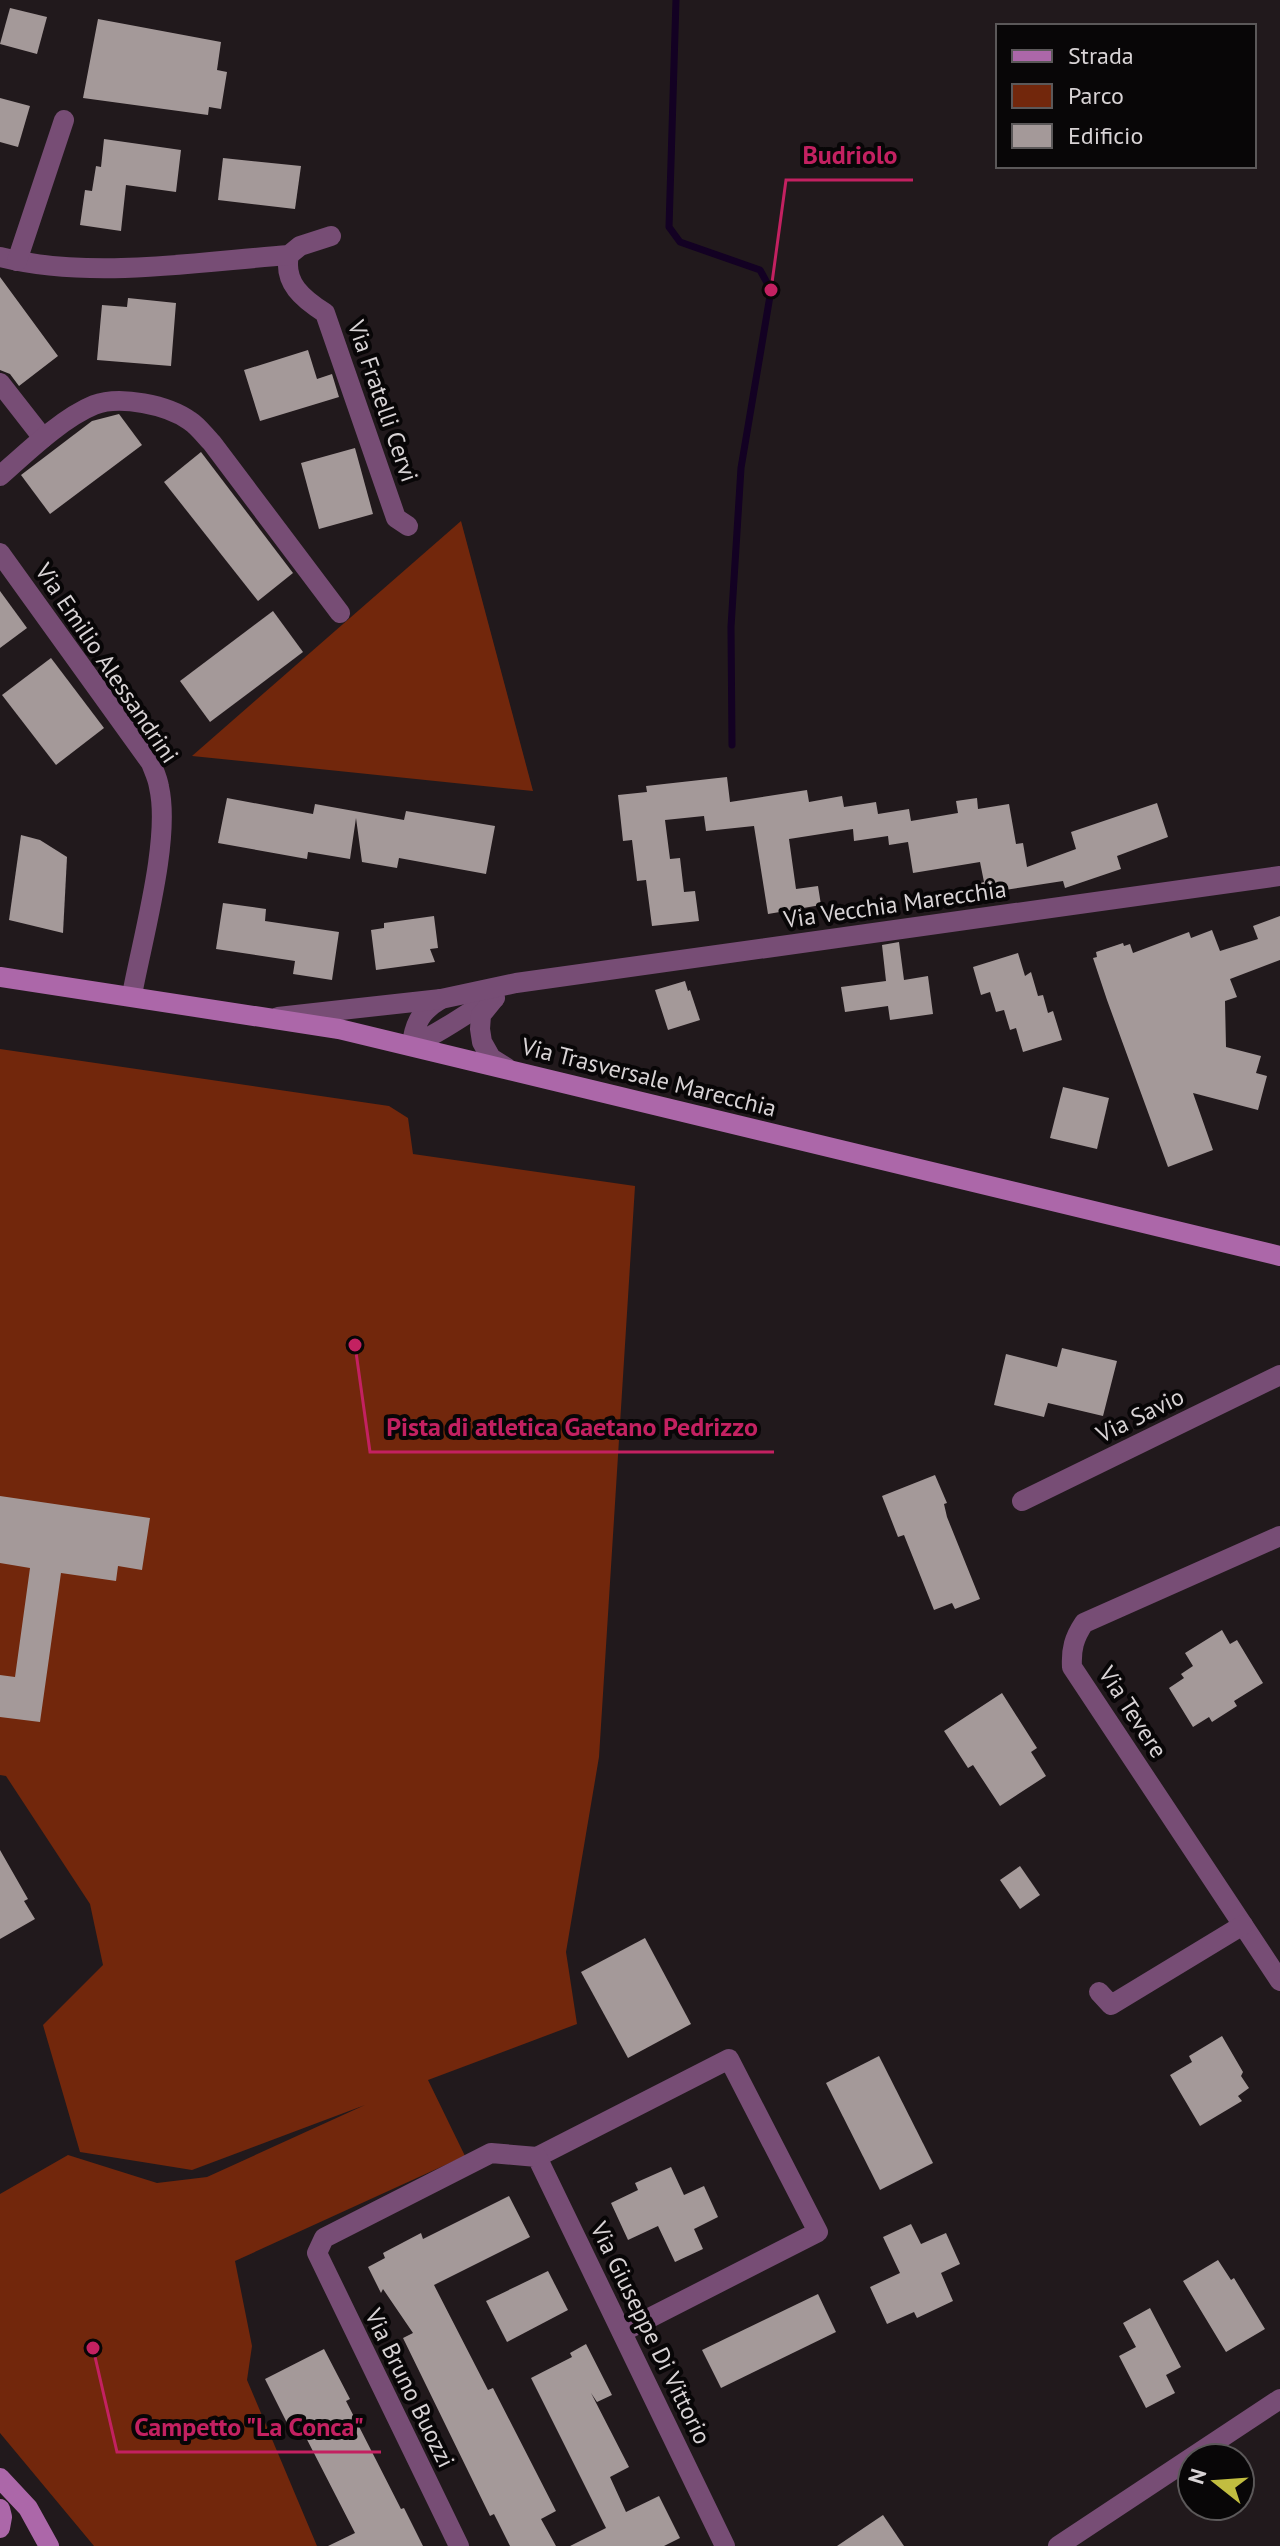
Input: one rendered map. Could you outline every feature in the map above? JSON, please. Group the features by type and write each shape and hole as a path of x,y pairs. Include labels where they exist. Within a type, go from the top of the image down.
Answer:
{"street":[{"path":"64,120 8,259 79,269 289,255 300,246 331,236"},
{"name":"Via Fratelli Cervi","path":"289,255 288,278 301,294 325,313 396,518 408,526"},
{"path":"0,383 43,438"},
{"path":"0,476 43,438 91,406 105,401 133,401 158,407 189,420 212,443 340,613"},
{"name":"Via Emilio Alessandrini","path":"0,553 151,763 159,784 162,804 158,858 132,995"},
{"name":"Via Vecchia Marecchia","path":"271,1017 441,999 516,983 1280,876"},
{"name":"Via Trasversale Marecchia","path":"0,977 271,1017 412,1045 1280,1256"},
{"name":"Via Vecchia Marecchia","path":"412,1045 436,1035 516,983"},
{"path":"495,998 481,1015 482,1042 491,1058 507,1068"},
{"path":"412,1045 414,1028 427,1008 441,999"},
{"name":"Via Savio","path":"1022,1501 1280,1375"},
{"name":"Via Tevere","path":"1280,1536 1084,1623 1074,1637 1071,1652 1072,1667 1280,1981"},
{"path":"1105,1998 1243,1925"},
{"path":"530,2156 729,2059 818,2232 622,2332"},
{"name":"Via Bruno Buozzi","path":"459,2546 317,2253 324,2238 491,2153 530,2156"},
{"name":"Via Giuseppe Di Vittorio","path":"530,2156 622,2332 725,2546"},
{"path":"1058,2546 1280,2399"},
{"path":"0,2478 28,2508 49,2546"},
{"path":"0,2509 0,2528"}],"green space":[{"path":"461,521 533,791 192,756"},
{"path":"0,1049 389,1106 408,1118 413,1154 635,1186 599,1757 566,1952 577,2024 428,2080 465,2156 235,2261 252,2346 247,2380 317,2546 94,2546 0,2433 0,2194 68,2155 157,2183 207,2177 365,2105 192,2170 80,2152 43,2025 103,1965 90,1904 6,1776 0,1775"}],"building":[{"path":"10,8 47,17 37,54 0,44"},
{"path":"98,19 221,42 217,70 227,72 221,109 209,107 208,115 83,98"},
{"path":"0,98 30,106 18,147 0,142"},
{"path":"104,139 181,150 176,192 126,185 121,231 80,225 85,190 92,191 96,166 101,167"},
{"path":"223,158 301,166 295,209 218,200"},
{"path":"0,277 58,356 19,386 10,374 0,370"},
{"path":"128,298 176,303 171,366 97,360 102,305 127,307"},
{"path":"308,350 317,379 332,374 339,397 260,421 244,370"},
{"path":"119,414 142,445 50,514 21,475 92,421"},
{"path":"355,448 373,514 319,529 301,463"},
{"path":"201,452 293,573 258,601 164,482"},
{"path":"0,591 27,628 0,648"},
{"path":"273,611 303,652 210,722 180,681"},
{"path":"51,658 104,728 56,765 2,695"},
{"path":"727,777 730,802 807,790 809,802 842,796 844,807 876,802 878,814 909,809 911,821 958,813 956,801 977,798 978,809 1009,804 1016,844 1023,843 1027,867 1076,849 1071,832 1157,803 1168,837 1117,856 1121,869 1065,888 1063,881 979,894 977,884 984,882 980,862 913,873 908,842 889,845 888,836 854,841 853,829 789,839 796,889 818,886 821,905 768,914 754,826 706,831 704,816 665,820 670,859 680,858 684,892 695,891 699,921 652,926 646,880 637,881 632,840 623,841 618,795 647,792 646,786"},
{"path":"227,798 313,814 315,804 404,820 406,811 495,826 486,874 399,858 397,868 362,862 356,818 350,859 308,852 307,859 218,843"},
{"path":"21,835 40,840 67,857 63,933 9,920"},
{"path":"223,903 266,909 265,921 339,932 332,980 293,974 295,961 216,949"},
{"path":"434,916 438,948 430,949 435,962 376,970 371,930 384,928 384,923"},
{"path":"1280,916 1280,960 1230,979 1237,997 1225,1001 1226,1047 1261,1056 1256,1073 1267,1076 1258,1110 1193,1093 1213,1150 1168,1167 1093,958 1097,957 1096,952 1123,943 1124,946 1130,944 1133,953 1189,932 1191,938 1212,930 1220,951 1258,939 1253,926"},
{"path":"899,942 904,980 928,976 933,1014 890,1020 888,1006 845,1012 841,987 886,981 882,945"},
{"path":"1018,953 1025,976 1031,972 1038,996 1043,995 1048,1013 1053,1011 1062,1040 1023,1052 1016,1028 1010,1030 1004,1010 996,1012 990,992 981,995 973,967"},
{"path":"685,981 700,1020 668,1030 655,990"},
{"path":"1063,1087 1109,1098 1097,1149 1050,1138"},
{"path":"1062,1348 1117,1361 1103,1416 1048,1403 1044,1417 994,1405 1006,1354 1057,1367"},
{"path":"935,1475 947,1503 944,1504 947,1517 980,1599 955,1609 952,1603 934,1610 904,1535 898,1537 882,1496"},
{"path":"0,1496 150,1518 142,1570 118,1566 116,1581 61,1573 40,1722 0,1717 0,1675 15,1677 30,1568 0,1563"},
{"path":"1222,1630 1230,1644 1237,1640 1263,1683 1234,1701 1237,1706 1212,1722 1209,1717 1193,1727 1169,1688 1184,1678 1181,1674 1193,1666 1185,1653"},
{"path":"1002,1693 1037,1748 1031,1752 1046,1776 1000,1806 973,1765 968,1768 944,1731"},
{"path":"0,1850 28,1899 24,1901 35,1919 0,1939"},
{"path":"1020,1866 1040,1895 1020,1909 1000,1880"},
{"path":"645,1938 691,2024 628,2058 581,1972"},
{"path":"1222,2036 1249,2088 1238,2096 1242,2101 1200,2126 1170,2075 1192,2062 1189,2056"},
{"path":"879,2056 933,2163 880,2190 826,2083"},
{"path":"671,2167 684,2195 704,2186 718,2217 694,2229 703,2249 675,2262 658,2226 628,2240 611,2203 638,2190 635,2183"},
{"path":"509,2196 530,2237 434,2285 488,2390 493,2388 556,2511 541,2519 556,2546 510,2546 494,2514 490,2516 403,2338 413,2333 383,2289 381,2293 368,2267 385,2258 383,2253 421,2233 423,2239"},
{"path":"911,2224 921,2244 946,2233 960,2264 941,2273 953,2301 917,2318 914,2312 887,2324 870,2287 900,2273 883,2237"},
{"path":"1218,2260 1231,2280 1234,2278 1265,2329 1226,2352 1183,2281"},
{"path":"548,2271 568,2310 507,2342 486,2301"},
{"path":"818,2294 836,2332 721,2388 702,2350"},
{"path":"1150,2308 1181,2367 1166,2375 1175,2393 1146,2408 1119,2356 1136,2347 1123,2323"},
{"path":"586,2344 612,2395 597,2402 591,2393 629,2467 610,2477 626,2512 659,2496 680,2538 664,2546 570,2546 606,2528 531,2378 572,2357 570,2353"},
{"path":"324,2349 350,2399 346,2401 423,2546 328,2546 355,2533 299,2424 290,2429 265,2379"},
{"path":"883,2515 904,2546 837,2546"}],"waterway":[{"path":"676,0 669,227 680,242 760,270 771,290 741,468 731,627 732,745"}],"place":[{"name":"Budriolo","path":"771,290"},
{"name":"Pista di atletica Gaetano Pedrizzo","path":"355,1345"},
{"name":"Campetto \"La Conca\"","path":"93,2348"}]}
